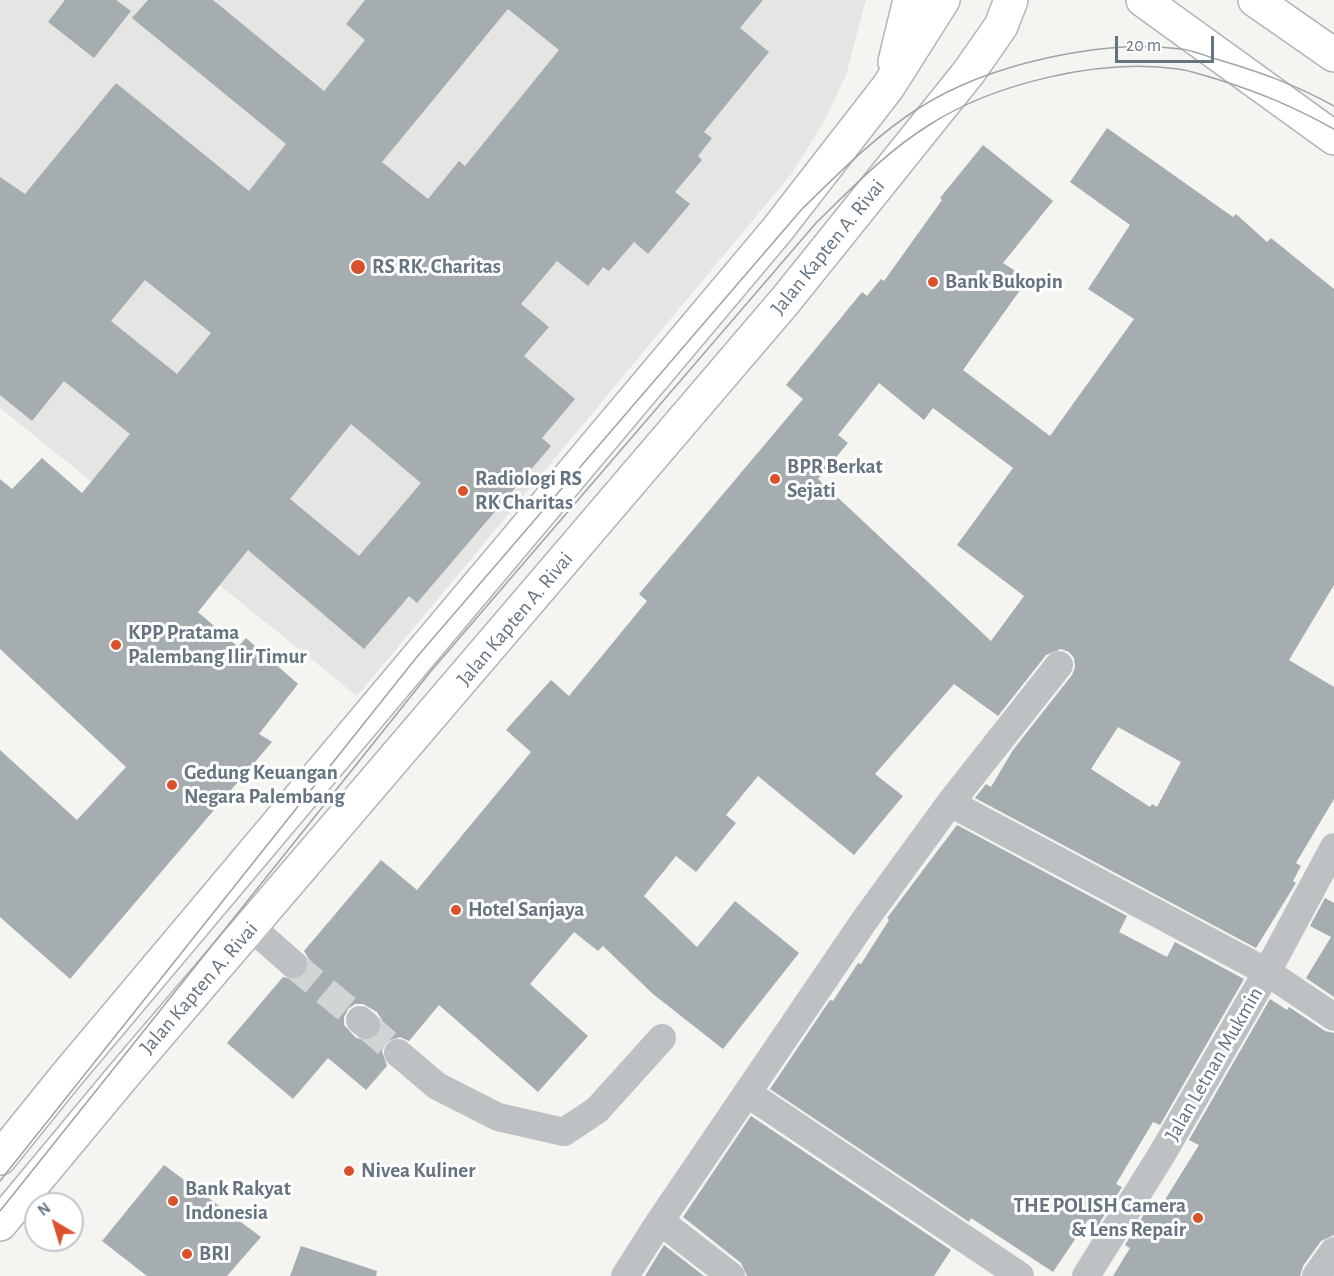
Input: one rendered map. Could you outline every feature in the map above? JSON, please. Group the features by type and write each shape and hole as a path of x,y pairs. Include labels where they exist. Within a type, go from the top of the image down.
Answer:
{"main road":[{"path":"888,87 910,0"},
{"name":"Jalan Kapten A. Rivai","path":"2,1151 777,230 888,87 943,0"},
{"name":"Jalan Kapten A. Rivai","path":"0,1224 250,927 785,302 969,72 1001,26 1011,0"},
{"path":"1143,0 1334,138"},
{"path":"1255,0 1334,55"}],"street":[{"path":"626,1276 660,1221 864,921 950,803 1059,665"},
{"path":"950,803 1267,972 1334,1017"},
{"name":"Jalan Letnan Mukmin","path":"1086,1276 1162,1154 1267,972 1334,847"},
{"path":"250,927 293,964"},
{"path":"398,1053 437,1086 498,1117 564,1132 597,1110 662,1038"},
{"path":"747,1093 1020,1276"},
{"path":"660,1221 731,1276"},
{"path":"1316,1276 1334,1251"}],"shaded area":[{"name":"RS RK. Charitas","path":"0,0 866,0 846,75 825,120 792,173 357,696 0,408"}],"building":[{"path":"65,0 116,0 131,11 94,58 48,22"},
{"name":"RS RK. Charitas","path":"148,0 213,0 324,91 365,40 346,24 365,0 763,0 740,28 769,52 704,132 712,138 698,156 702,160 675,192 690,204 648,254 634,242 609,271 603,267 588,286 557,261 521,304 549,327 524,356 575,399 542,438 551,446 417,603 409,596 364,649 248,550 198,612 238,647 246,638 298,684 259,734 272,742 70,979 0,917 0,750 77,820 126,767 0,649 0,479 12,489 42,458 82,493 130,434 64,381 32,421 0,395 0,177 25,194 116,83 249,191 286,144 132,18","holes":["508,9 559,50 465,166 459,161 428,199 382,162","145,280 211,333 177,374 111,321","351,424 421,483 359,556 290,499"]},
{"path":"1107,128 1233,217 1236,214 1267,242 1271,238 1334,289 1334,585 1289,660 1334,687 1334,799 1296,863 1301,866 1293,881 1296,883 1256,948 975,798 986,784 991,787 1013,750 1072,675 1075,667 1074,658 1069,652 1061,649 1046,655 998,716 954,684 875,774 903,796 854,855 758,776 726,815 736,823 696,872 676,856 644,896 697,947 735,901 799,953 723,1049 653,994 603,946 598,951 574,932 530,984 588,1036 538,1092 439,1005 409,1041 400,1037 386,1042 382,1051 387,1066 366,1090 328,1058 293,1099 227,1043 283,977 298,980 306,974 309,959 304,951 381,860 417,890 531,752 506,730 551,680 569,696 647,601 639,594 803,399 786,385 862,292 867,296 881,279 884,281 942,200 940,198 983,145 1053,201 1003,263 1028,279 963,370 1050,436 1134,319 1088,289 1130,225 1070,182","holes":["879,383 924,420 933,408 1013,468 957,545 1024,596 991,641 818,479 848,443 838,435","1118,727 1181,762 1157,807 1152,804 1150,807 1091,769","355,1004 363,1004 377,1012 382,1020 379,1035 371,1041 356,1038 344,1025 344,1017 348,1009"]},
{"path":"957,825 1127,916 1119,932 1167,957 1175,942 1244,979 1160,1125 1153,1122 1116,1184 1122,1187 1097,1227 1088,1220 1053,1272 971,1218 969,1222 770,1089 830,1000 833,1001 858,963 861,964 889,920 887,918"},
{"path":"1325,898 1334,903 1334,997 1306,978 1331,937 1310,926"},
{"path":"1270,999 1287,1010 1289,1007 1325,1031 1334,1033 1334,1235 1321,1241 1303,1266 1300,1276 1113,1276 1130,1248 1125,1245 1149,1206 1158,1211 1199,1145 1189,1140"},
{"path":"751,1116 951,1250 934,1276 747,1276 741,1263 683,1217"},
{"name":"Bank Rakyat Indonesia","path":"164,1165 261,1237 227,1276 147,1276 102,1241"},
{"path":"664,1245 704,1276 645,1276"},
{"path":"301,1246 377,1271 376,1276 290,1276"}],"tunnel":[{"path":"293,964 360,1020"},
{"path":"366,1025 398,1053"}],"tram line":[{"path":"0,1181 416,658 802,209 887,131 919,108 977,79 1045,58 1081,51 1116,48 1150,47 1190,51 1276,79 1334,106"},
{"path":"0,1211 431,671 816,223 898,147 955,110 985,97 1049,77 1115,67 1178,69 1196,73 1275,100 1334,129"}],"place":[{"name":"RS RK. Charitas","path":"358,267"},
{"name":"Bank Bukopin","path":"933,282"},
{"name":"BPR Berkat Sejati","path":"775,479"},
{"name":"Radiologi RS RK Charitas","path":"463,491"},
{"name":"KPP Pratama Palembang Ilir Timur","path":"116,645"},
{"name":"Gedung Keuangan Negara Palembang","path":"172,785"},
{"name":"Hotel Sanjaya","path":"456,910"},
{"name":"Nivea Kuliner","path":"349,1171"},
{"name":"Bank Rakyat Indonesia","path":"173,1201"},
{"name":"THE POLISH Camera & Lens Repair","path":"1198,1218"},
{"name":"BRI","path":"187,1254"}]}
